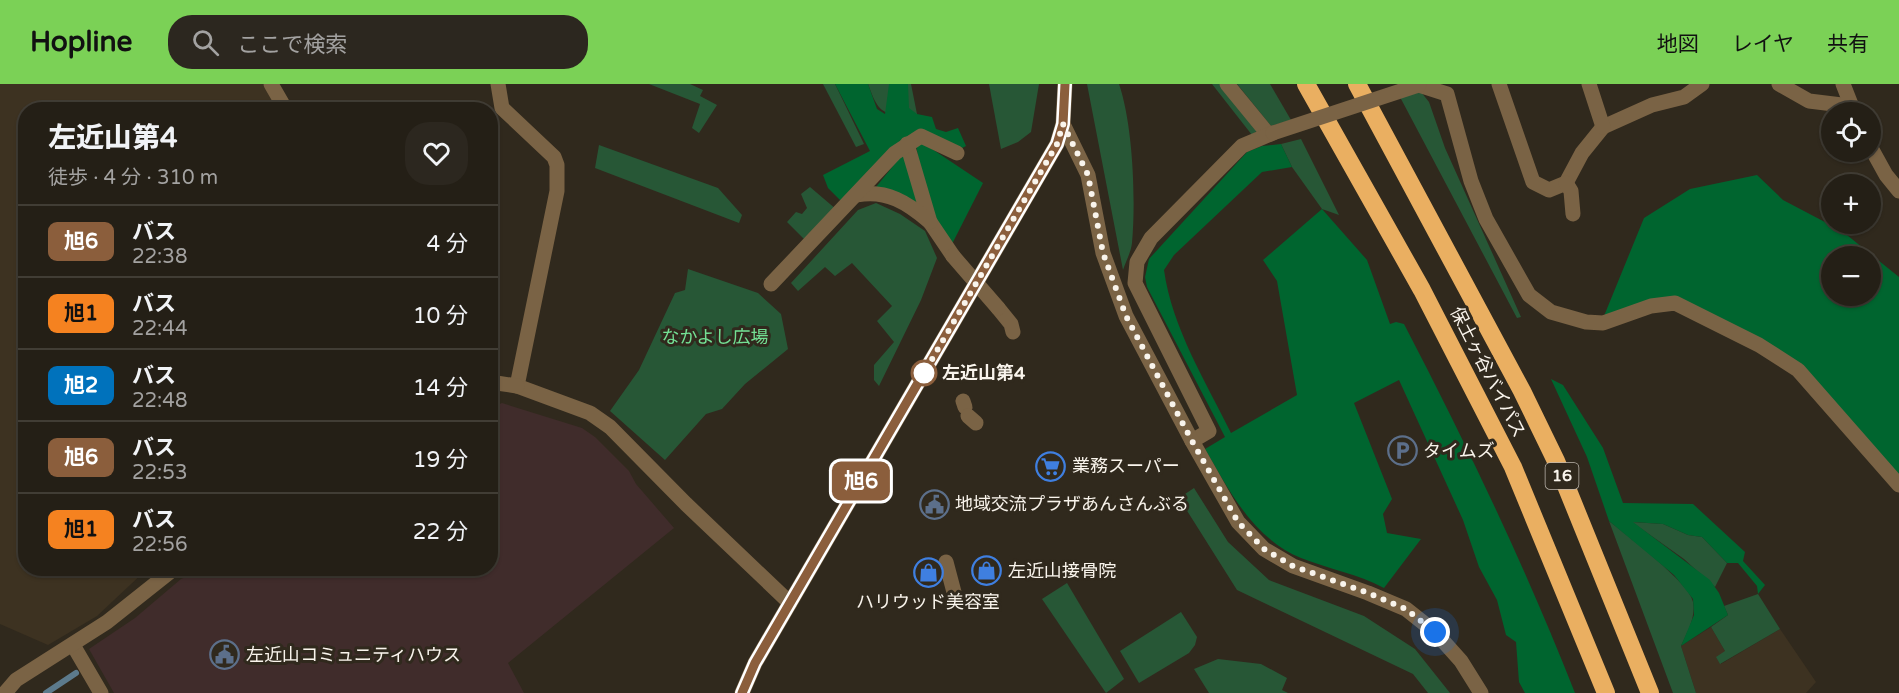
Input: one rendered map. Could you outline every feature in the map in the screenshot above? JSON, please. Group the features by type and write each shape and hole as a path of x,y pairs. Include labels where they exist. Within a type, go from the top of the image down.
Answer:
{"highway":[{"name":"保土ヶ谷バイパス","path":"1306,84 1422,290 1508,456 1606,693"},
{"name":"保土ヶ谷バイパス","path":"1357,84 1522,391 1556,461 1650,693"}],"street":[{"path":"271,84 287,102"},
{"path":"498,84 502,108 554,157 557,165 555,200 517,386"},
{"path":"742,693 755,663 1051,154 1063,124 1065,84"},
{"path":"1227,84 1270,134"},
{"path":"1499,84 1533,182 1549,190 1566,183 1582,153 1603,127 1652,105 1684,98 1702,84"},
{"path":"1589,84 1603,127"},
{"path":"1779,84 1809,101 1821,103"},
{"path":"1843,84 1849,102"},
{"path":"1192,441 1209,431 1135,283 1137,262 1151,238 1242,146 1270,134 1419,85 1447,94 1471,180 1486,219 1528,295 1551,312 1586,322 1603,323 1651,306 1675,303 1758,345 1798,370 1899,485"},
{"path":"1063,124 1088,175 1112,281 1126,316 1238,522 1264,549 1293,566 1406,609 1435,632 1461,661 1481,693"},
{"path":"771,285 895,153 907,144 921,136 957,153"},
{"path":"907,144 930,222"},
{"path":"1879,162 1899,191"},
{"path":"1566,183 1571,191 1573,214"},
{"path":"857,195 868,193 891,196 917,210 930,222 953,256 1011,324 1013,332"},
{"path":"498,383 517,386 590,413 610,427 686,504 790,603"},
{"path":"946,562 955,596"},
{"path":"5,693 16,680 73,645 164,576"},
{"path":"73,645 101,693"}],"shaded area":[{"path":"0,84 263,84 275,102 18,102 18,576 140,576 97,616 48,645 0,624"},
{"path":"502,403 582,428 595,437 629,471 636,484 674,528 508,663 524,693 114,693 89,649 135,618 181,579 188,576 498,576 498,405"},
{"path":"1711,627 1725,651 1721,664 1780,629 1816,682 1806,693 1696,693 1681,646"}],"green space":[{"path":"649,84 690,84 703,90 700,96 717,105 699,133 692,128 700,104"},
{"path":"823,84 835,84 864,144 856,147"},
{"path":"835,84 868,84 877,109 885,114 889,84 908,84 909,108 917,114 932,117 936,129 946,132 958,128 966,146 958,150 921,133 844,204 828,188 823,175 870,151"},
{"path":"868,84 911,84 917,114 897,114 884,111 876,103"},
{"path":"989,84 1039,84 1031,132 1018,142 1001,149"},
{"path":"1087,84 1119,84 1128,120 1132,162 1133,225 1131,246 1123,270"},
{"path":"1212,84 1221,84 1257,131 1252,135"},
{"path":"1237,84 1270,84 1291,120 1271,126"},
{"path":"1421,92 1429,102 1445,148 1521,317 1517,318 1400,97"},
{"path":"1301,139 1339,215 1322,209 1292,167 1281,144"},
{"path":"923,143 983,183 951,246 925,199 916,145"},
{"path":"1281,144 1292,167 1262,172 1174,255 1164,270 1168,292 1182,334 1231,433 1297,395 1277,281 1263,260 1322,209 1367,260 1390,324 1396,322 1404,324 1494,506 1575,693 1525,693 1519,682 1516,642 1506,635 1497,600 1479,567 1463,520 1399,380 1354,403 1392,499 1383,514 1387,533 1421,539 1384,588 1301,558 1269,539 1244,512 1205,449 1225,437 1147,287 1145,277 1149,259 1247,152 1262,146"},
{"path":"599,145 718,188 742,215 739,223 595,168"},
{"path":"906,150 921,209 876,187"},
{"path":"1757,175 1783,200 1821,220 1821,234 1846,234 1861,246 1821,246 1821,306 1881,306 1881,262 1899,277 1899,479 1799,367 1677,301 1604,316 1644,218 1690,189"},
{"path":"810,187 837,210 807,242 787,222 796,212 802,214 807,208 801,194"},
{"path":"876,203 900,214 925,231 937,258 921,300 879,386 874,380 874,365 894,342 877,321 892,306 852,263 835,276 825,267 798,291 791,283 858,210"},
{"name":"なかよし広場","path":"688,269 758,293 781,314 788,349 745,384 722,409 706,414 665,460 610,411 639,370 675,293 685,290"},
{"path":"1551,379 1563,385 1603,448 1623,503 1693,504 1745,552 1743,561 1765,585 1758,594 1757,586 1738,563 1727,563 1702,537 1688,535 1663,524 1633,522 1710,580 1719,593 1728,615 1681,646 1694,615 1693,599 1674,575 1609,521 1587,457"},
{"path":"1194,488 1228,542 1269,580 1364,616 1415,649 1450,693 1428,693 1413,674 1237,590 1179,498"},
{"path":"1609,521 1657,560 1690,594 1694,608 1693,614 1681,646 1696,693 1673,693"},
{"path":"1632,522 1663,524 1688,535 1702,537 1727,563 1715,587 1684,559"},
{"path":"1067,583 1124,679 1106,693 1042,599"},
{"path":"1758,594 1780,629 1720,664 1716,657 1725,651 1711,627 1728,615 1724,606"},
{"path":"1181,612 1197,637 1195,645 1189,653 1139,683 1120,651"},
{"path":"1218,659 1261,664 1287,678 1282,690 1288,693 1209,693 1194,669"}],"waterway":[{"path":"46,693 76,673"}],"bus line":[{"name":"旭6","path":"742,693 755,663 1057,144 1063,124 1065,84"}],"place":[{"name":"左近山第4","path":"924,373"},
{"name":"タイムズ","path":"1402,451"},
{"name":"業務スーパー","path":"1051,466"},
{"name":"地域交流プラザあんさんぶる","path":"934,504"},
{"name":"左近山接骨院","path":"987,571"},
{"name":"ハリウッド美容室","path":"928,573"},
{"name":"左近山コミュニティハウス","path":"225,655"}],"route":[{"path":"924,373 920,380 1057,144 1063,124 1088,175 1103,253 1126,316 1238,522 1264,549 1293,566 1406,609 1435,632"}]}
